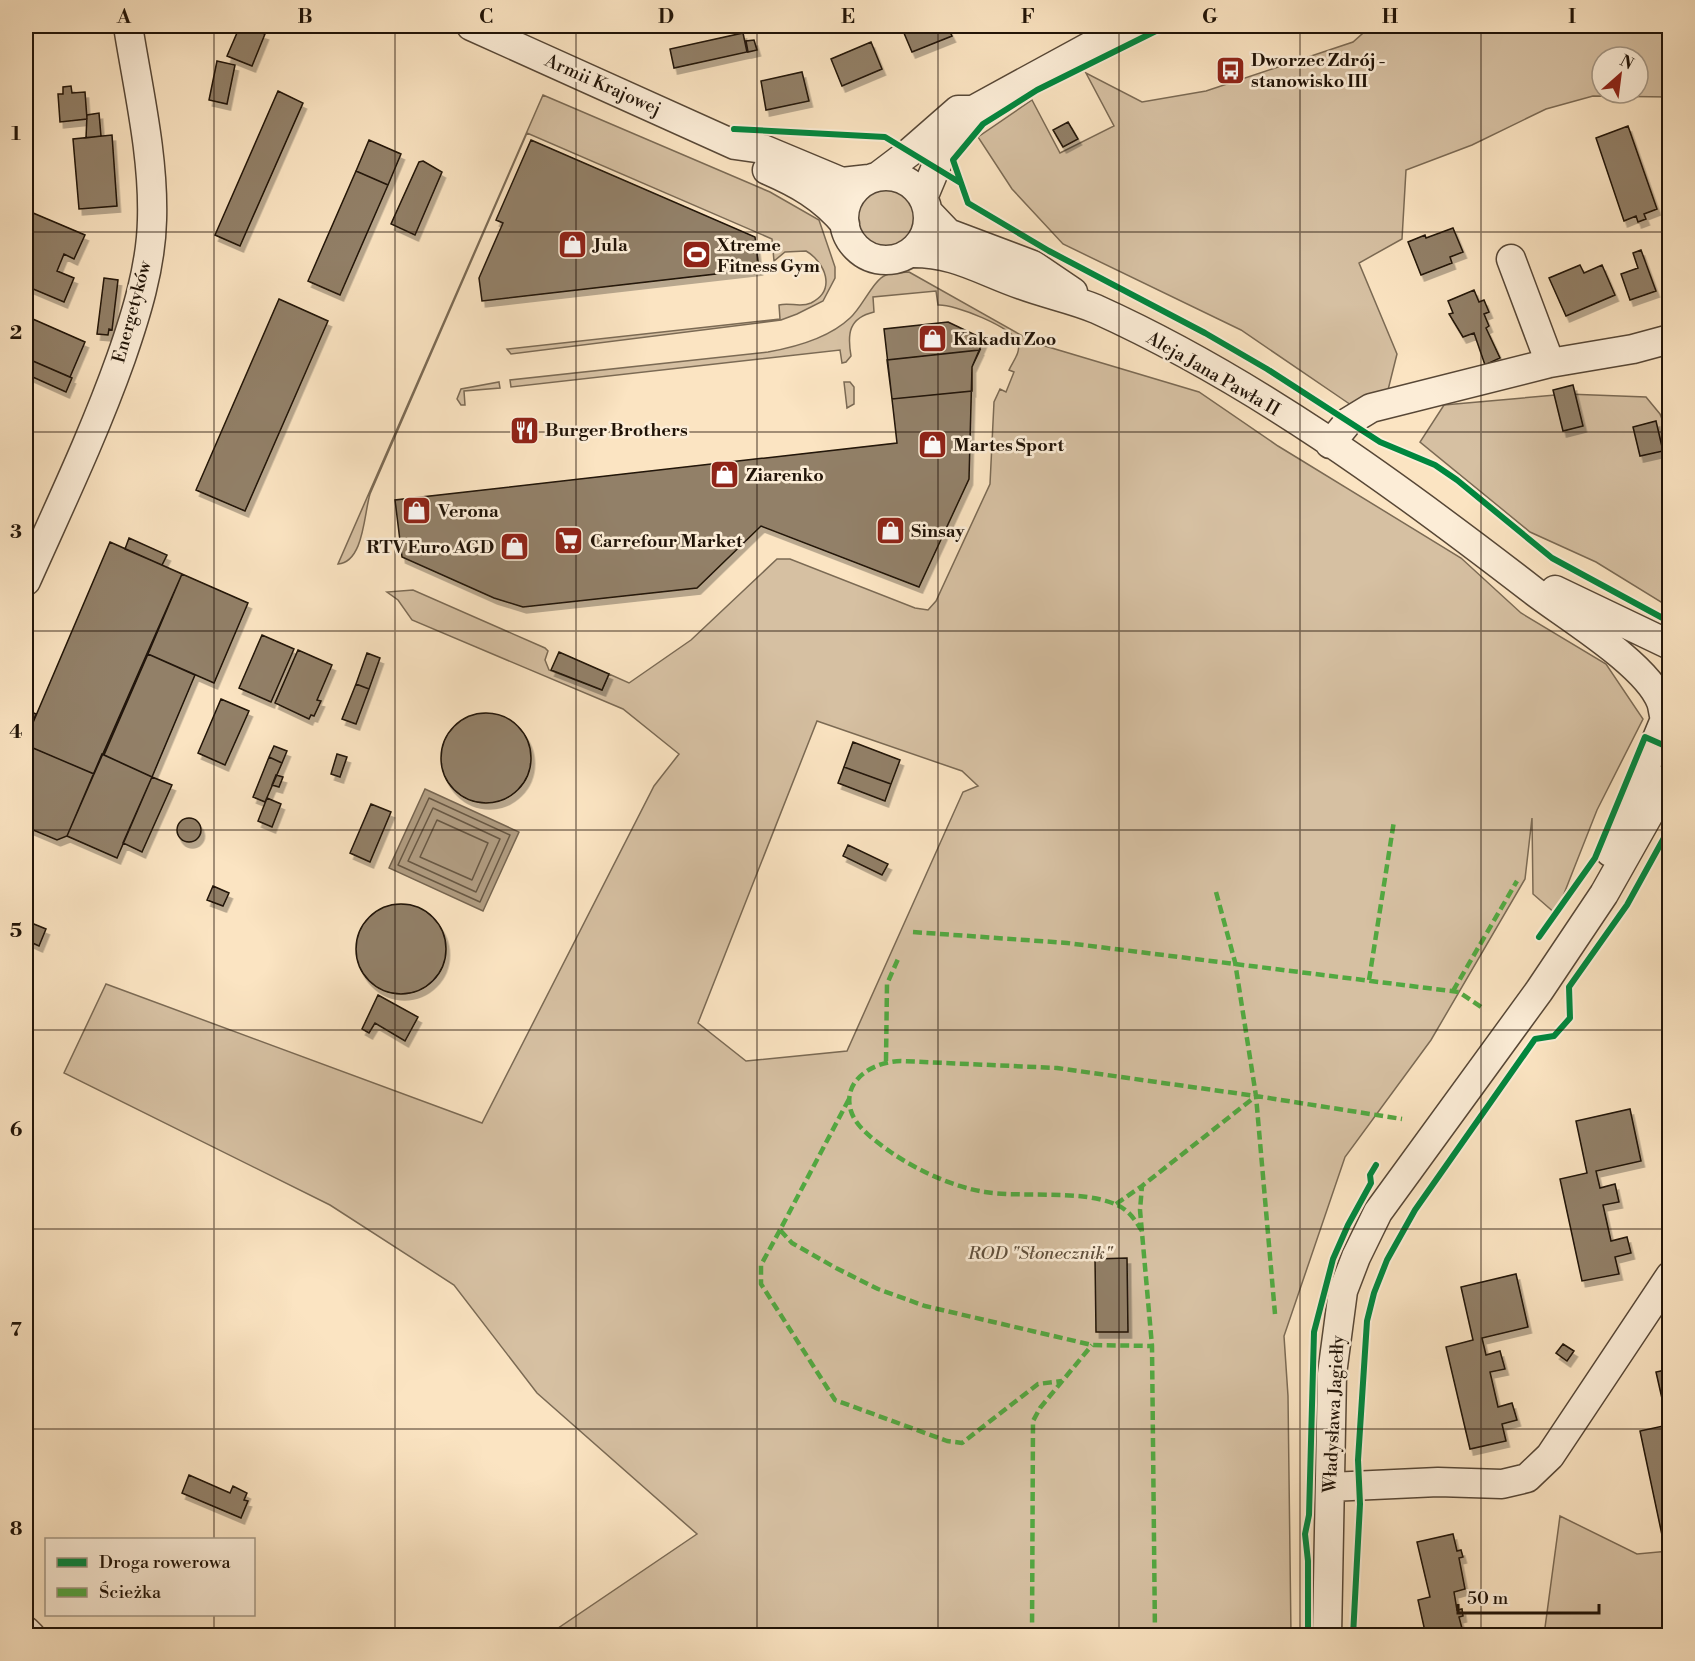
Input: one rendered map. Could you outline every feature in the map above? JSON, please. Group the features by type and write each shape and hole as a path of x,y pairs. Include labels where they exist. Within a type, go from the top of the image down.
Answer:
{"street":[{"name":"Energetyków","path":"26,581 105,402 139,302 147,259 152,220 148,156 128,26"},
{"name":"Armii Krajowej","path":"471,26 735,145 763,149 842,182 873,178"},
{"path":"973,110 969,123 941,155 926,205 925,235 910,253 888,260 866,255 854,245 844,224 845,208 852,194 910,152 957,110 973,110 1094,44 1136,26"},
{"name":"Armii Krajowej","path":"735,145 756,166 790,180 824,201 844,224"},
{"path":"873,178 900,178 913,186 926,205"},
{"name":"Aleja Jana Pawła II","path":"926,205 948,233 1033,265 1064,285 1093,308"},
{"name":"Aleja Jana Pawła II","path":"910,253 935,252 949,255 1023,286 1093,308 1170,346 1235,382 1330,444 1497,561 1627,662 1650,684 1661,701 1667,717"},
{"path":"1510,259 1550,363"},
{"path":"1330,444 1348,422 1371,408 1550,363 1633,349 1670,339"},
{"name":"Aleja Jana Pawła II","path":"1497,561 1662,643"},
{"name":"Aleja Jana Pawła II","path":"1627,662 1670,681"},
{"name":"Władysława Jagiełły","path":"1554,969 1563,943 1595,887 1667,717"},
{"name":"Władysława Jagiełły","path":"1327,1635 1332,1374 1343,1291 1356,1257 1378,1212 1554,969 1604,894 1670,777"},
{"path":"1330,1487 1438,1482 1502,1484 1527,1478 1550,1456 1670,1276"},
{"path":"26,1631 31,1635"}],"green space":[{"path":"1371,26 1669,26 1669,97 1650,97 1650,45 1590,45 1590,97 1546,109 1472,145 1406,170 1402,239 1359,263 1397,354 1388,390 1354,407 1241,330 1063,244 1012,189 978,137 1032,100 1060,153 1114,126 1086,73 1142,102 1206,91 1353,42"},
{"path":"543,95 770,192 819,220 835,267 835,278 823,301 781,320 511,354 507,349 780,319 779,305 811,303 824,291 826,284 823,269 806,251 785,252 774,261 772,239 527,133 370,494 358,546 347,561 338,564"},
{"path":"886,190 897,192 906,198 912,207 914,218 912,229 906,238 897,244 886,246 875,244 866,238 860,229 858,218 860,207 866,198 875,192"},
{"name":"ROD \"Słonecznik\"","path":"909,272 1035,343 1199,392 1278,446 1461,558 1521,613 1606,664 1643,719 1597,810 1556,914 1533,894 1532,818 1525,879 1431,1040 1345,1157 1284,1336 1288,1396 1291,1635 548,1635 697,1534 537,1393 454,1285 330,1205 64,1073 106,984 482,1123 654,786 679,754 623,709 412,620 398,600 387,592 413,590 545,648 548,651 545,660 549,670 602,690 609,674 629,683 691,640 777,559 790,559 915,608 928,610 936,601 990,484 994,402 1000,389 1006,392 1014,372 1009,370 1019,346 1014,337 995,324 957,308 938,305 936,291 873,297 874,312 855,322 849,340 851,356 842,363 840,350 511,387 510,380 768,352 790,347 812,341 842,325 881,278 892,273","holes":["817,721 962,771 978,786 963,792 847,1051 746,1061 698,1023"]},
{"path":"499,382 500,388 464,391 465,405 461,405 457,399 461,389"},
{"path":"844,382 850,382 854,387 854,404 847,408"},
{"path":"1567,394 1646,397 1660,414 1669,437 1669,607 1596,562 1530,532 1420,442 1444,405"},
{"path":"1560,1516 1637,1554 1669,1551 1669,1635 1544,1635"}],"water":[{"path":"425,789 519,832 483,911 389,868"}],"building":[{"path":"240,26 265,34 252,66 227,56"},
{"path":"901,26 947,26 952,36 912,52"},
{"path":"743,33 747,52 674,68 670,49"},
{"path":"754,40 757,50 748,52 746,41"},
{"path":"871,42 882,69 842,86 831,59"},
{"path":"217,61 235,65 227,104 209,100"},
{"path":"802,72 809,101 766,110 761,81"},
{"path":"71,86 72,93 85,92 87,119 60,122 58,94 63,94 63,87"},
{"path":"278,91 303,103 240,246 215,235"},
{"path":"99,113 101,136 86,138 87,115"},
{"path":"1068,122 1078,139 1063,147 1053,130"},
{"path":"1628,126 1657,209 1644,214 1646,219 1638,222 1636,216 1624,221 1596,138"},
{"path":"112,135 117,206 79,209 73,139"},
{"path":"369,140 401,154 388,185 356,171"},
{"path":"531,140 755,237 759,269 482,301 479,278 503,223 496,220"},
{"path":"423,161 442,172 415,235 391,224 419,162"},
{"path":"356,171 388,185 340,295 308,281"},
{"path":"26,210 85,235 74,259 64,254 57,271 74,278 64,302 26,286"},
{"path":"1453,228 1463,252 1450,257 1452,263 1421,275 1408,242"},
{"path":"1641,250 1656,291 1630,300 1621,274 1638,268 1633,253"},
{"path":"1580,265 1584,273 1602,265 1615,295 1566,316 1549,278"},
{"path":"104,278 118,280 112,330 109,329 108,335 97,334"},
{"path":"1474,290 1479,302 1484,300 1489,312 1484,314 1489,326 1486,328 1500,358 1485,365 1474,333 1463,337 1449,314 1453,313 1448,301"},
{"path":"279,299 328,321 245,511 196,490"},
{"path":"26,316 85,342 70,377 26,358"},
{"path":"948,322 984,339 972,367 969,479 919,587 761,526 697,588 523,607 494,598 402,557 395,500 897,443 884,329"},
{"path":"980,350 972,367 972,391 892,399 887,360"},
{"path":"26,358 72,378 66,392 26,374"},
{"path":"1573,385 1583,426 1563,431 1553,390"},
{"path":"1656,421 1663,451 1640,456 1633,427"},
{"name":"Burger Brothers","path":"527,423 528,437 521,437 520,424"},
{"path":"129,538 167,555 162,565 125,549"},
{"path":"110,542 182,574 94,774 26,745 26,739"},
{"path":"182,574 248,603 214,683 148,654"},
{"path":"262,635 294,649 271,702 239,688"},
{"path":"298,650 332,665 317,700 321,701 314,716 311,715 309,719 275,703"},
{"path":"559,652 609,674 602,690 551,670"},
{"path":"367,653 380,658 369,689 356,684"},
{"path":"148,654 195,675 152,777 104,755"},
{"path":"356,684 369,689 356,724 342,719"},
{"path":"221,699 249,711 225,765 198,753"},
{"path":"26,710 36,714 26,739"},
{"path":"486,713 503,716 518,726 528,741 531,758 528,775 518,790 503,800 486,803 469,800 454,790 444,775 441,758 444,741 454,726 469,716"},
{"path":"853,742 900,760 891,784 844,767"},
{"path":"26,745 94,774 67,836 57,840 26,827"},
{"path":"274,746 287,751 282,763 269,757"},
{"path":"102,754 152,777 117,858 67,836"},
{"path":"337,754 347,757 340,777 331,774"},
{"path":"269,757 282,763 265,802 253,797"},
{"path":"844,767 891,784 885,801 838,783"},
{"path":"276,775 283,777 279,787 272,785"},
{"path":"152,777 172,785 142,852 123,843"},
{"path":"267,798 281,804 272,827 258,821"},
{"path":"371,804 391,812 370,862 350,853"},
{"path":"189,818 194,819 200,825 200,835 194,841 189,842 184,841 178,835 177,830 178,825 184,819"},
{"path":"848,845 888,864 882,875 843,856"},
{"path":"213,886 229,893 223,906 207,900"},
{"path":"401,904 418,907 433,917 443,932 446,949 443,966 433,981 418,991 401,994 384,991 369,981 359,966 356,949 359,932 369,917 384,907"},
{"path":"29,922 46,929 39,946 26,940"},
{"path":"378,995 418,1017 405,1041 375,1023 369,1033 362,1029"},
{"path":"1630,1109 1641,1161 1596,1171 1600,1188 1615,1184 1619,1202 1603,1205 1611,1241 1627,1237 1631,1253 1615,1257 1619,1274 1582,1281 1560,1179 1587,1173 1576,1121"},
{"path":"1127,1258 1128,1332 1096,1332 1095,1259"},
{"path":"1516,1274 1528,1327 1482,1338 1486,1355 1500,1351 1505,1369 1490,1372 1498,1407 1512,1403 1517,1420 1502,1424 1506,1441 1470,1449 1446,1347 1473,1340 1461,1287"},
{"path":"1563,1344 1574,1351 1567,1361 1556,1353"},
{"path":"1670,1369 1670,1533 1662,1535 1640,1431 1668,1425 1656,1372"},
{"path":"189,1475 230,1493 233,1486 247,1493 244,1500 248,1501 241,1518 182,1493"},
{"path":"1453,1534 1457,1551 1461,1550 1463,1557 1459,1558 1465,1589 1454,1592 1457,1610 1462,1609 1463,1616 1459,1617 1464,1636 1426,1636 1418,1600 1430,1597 1417,1542"}],"marked path":[{"path":"1369,980 1394,821"},
{"path":"1453,991 1517,881"},
{"path":"1216,892 1235,962 1256,1096 1275,1314"},
{"path":"913,932 1067,943 1459,992 1481,1007"},
{"path":"886,1061 887,984 898,959"},
{"path":"1142,1231 1125,1210 1103,1200 1070,1195 985,1192 961,1186 925,1172 892,1153 862,1129 851,1111 849,1100 851,1090 856,1081 872,1068 901,1061 1057,1068 1256,1096"},
{"path":"1155,1636 1152,1346 1140,1210 1142,1186 1256,1096 1402,1119"},
{"path":"849,1099 780,1230 792,1243 878,1289 925,1306 1092,1345 1152,1346"},
{"path":"1116,1204 1142,1186"},
{"path":"780,1230 761,1265 761,1284 835,1400 947,1441 962,1443 1038,1384 1062,1381"},
{"path":"1032,1636 1033,1421 1040,1408 1092,1345"}],"cycle path":[{"path":"1166,26 1037,90 983,124 953,160 968,203 1049,251 1205,333 1267,369 1380,442 1435,465 1457,480 1552,558 1670,622"},
{"path":"734,129 885,137 959,182"},
{"path":"1539,937 1595,858 1645,737 1670,748"},
{"path":"1353,1636 1360,1504 1358,1460 1367,1321 1374,1293 1387,1260 1415,1210 1535,1039 1554,1036 1570,1018 1569,987 1627,905 1670,827"},
{"path":"1308,1636 1308,1561 1305,1534 1309,1515 1314,1332 1333,1259 1371,1183 1370,1175 1376,1165"}],"place":[{"name":"Dworzec Zdrój - stanowisko III","path":"1230,70"},
{"name":"Jula","path":"573,245"},
{"name":"Xtreme Fitness Gym","path":"696,255"},
{"name":"Kakadu Zoo","path":"932,339"},
{"name":"Burger Brothers","path":"524,430"},
{"name":"Martes Sport","path":"932,445"},
{"name":"Ziarenko","path":"725,475"},
{"name":"Verona","path":"417,511"},
{"name":"Sinsay","path":"890,531"},
{"name":"Carrefour Market","path":"569,541"},
{"name":"RTV Euro AGD","path":"515,547"}]}
